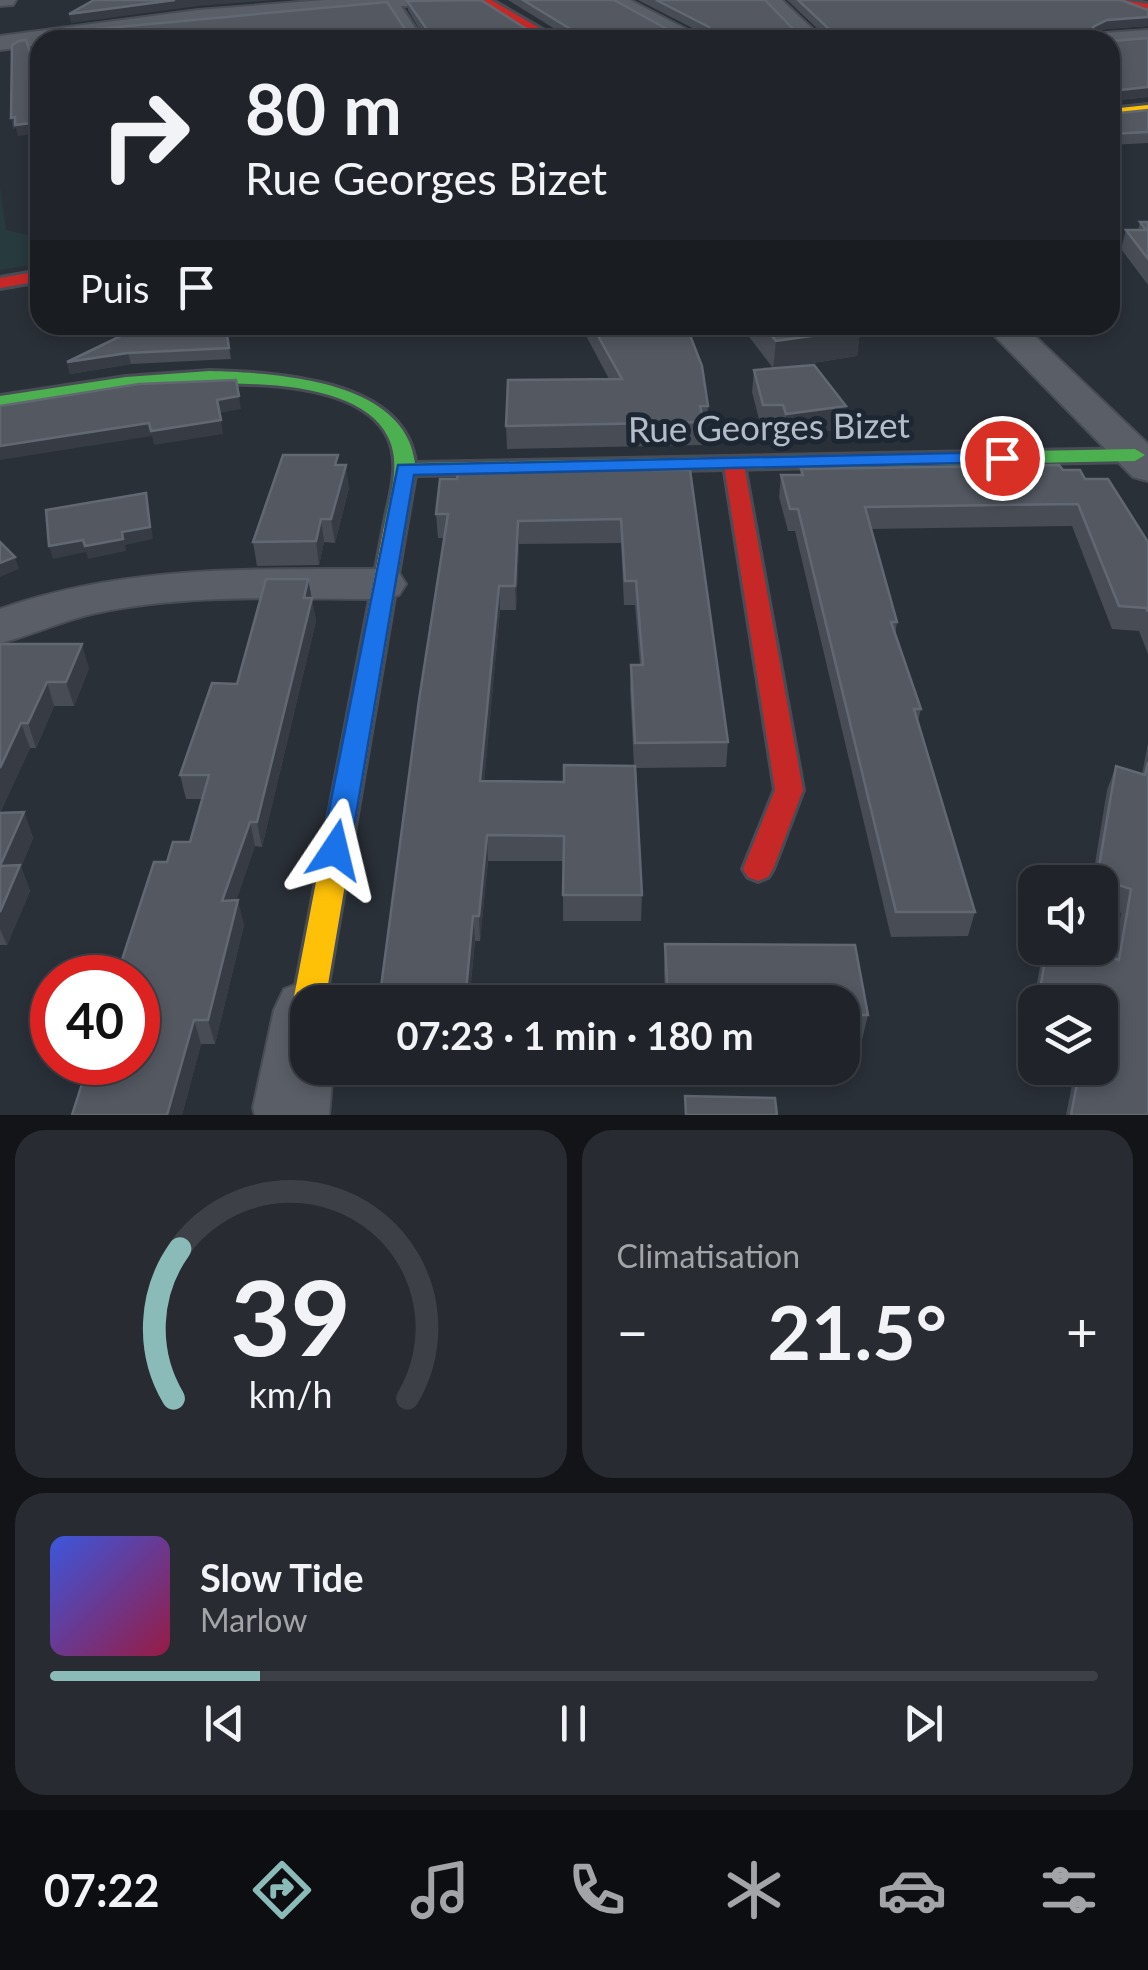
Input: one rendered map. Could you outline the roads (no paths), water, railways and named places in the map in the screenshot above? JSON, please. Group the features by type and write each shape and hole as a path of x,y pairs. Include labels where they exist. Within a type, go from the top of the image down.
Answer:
{"street":[{"path":"135,30 198,17 302,16 391,0 454,0"},
{"path":"484,0 538,30"},
{"path":"612,0 674,30"},
{"path":"770,0 802,30"},
{"path":"1128,0 1148,8"},
{"path":"1120,39 1148,36"},
{"path":"0,43 30,49"},
{"path":"1120,112 1148,110"},
{"path":"0,283 30,278"},
{"path":"1012,335 1142,461"},
{"path":"0,402 187,376 232,374 275,378 334,392 386,418 399,434 406,452 405,469 312,985"},
{"path":"1098,417 1148,415"},
{"name":"Rue Georges Bizet","path":"405,469 1142,461"},
{"path":"734,465 789,790 758,870"},
{"path":"0,627 71,601 174,584 382,584"},
{"path":"292,1115 294,1085"}],"lane":[{"path":"391,0 410,30"}]}
